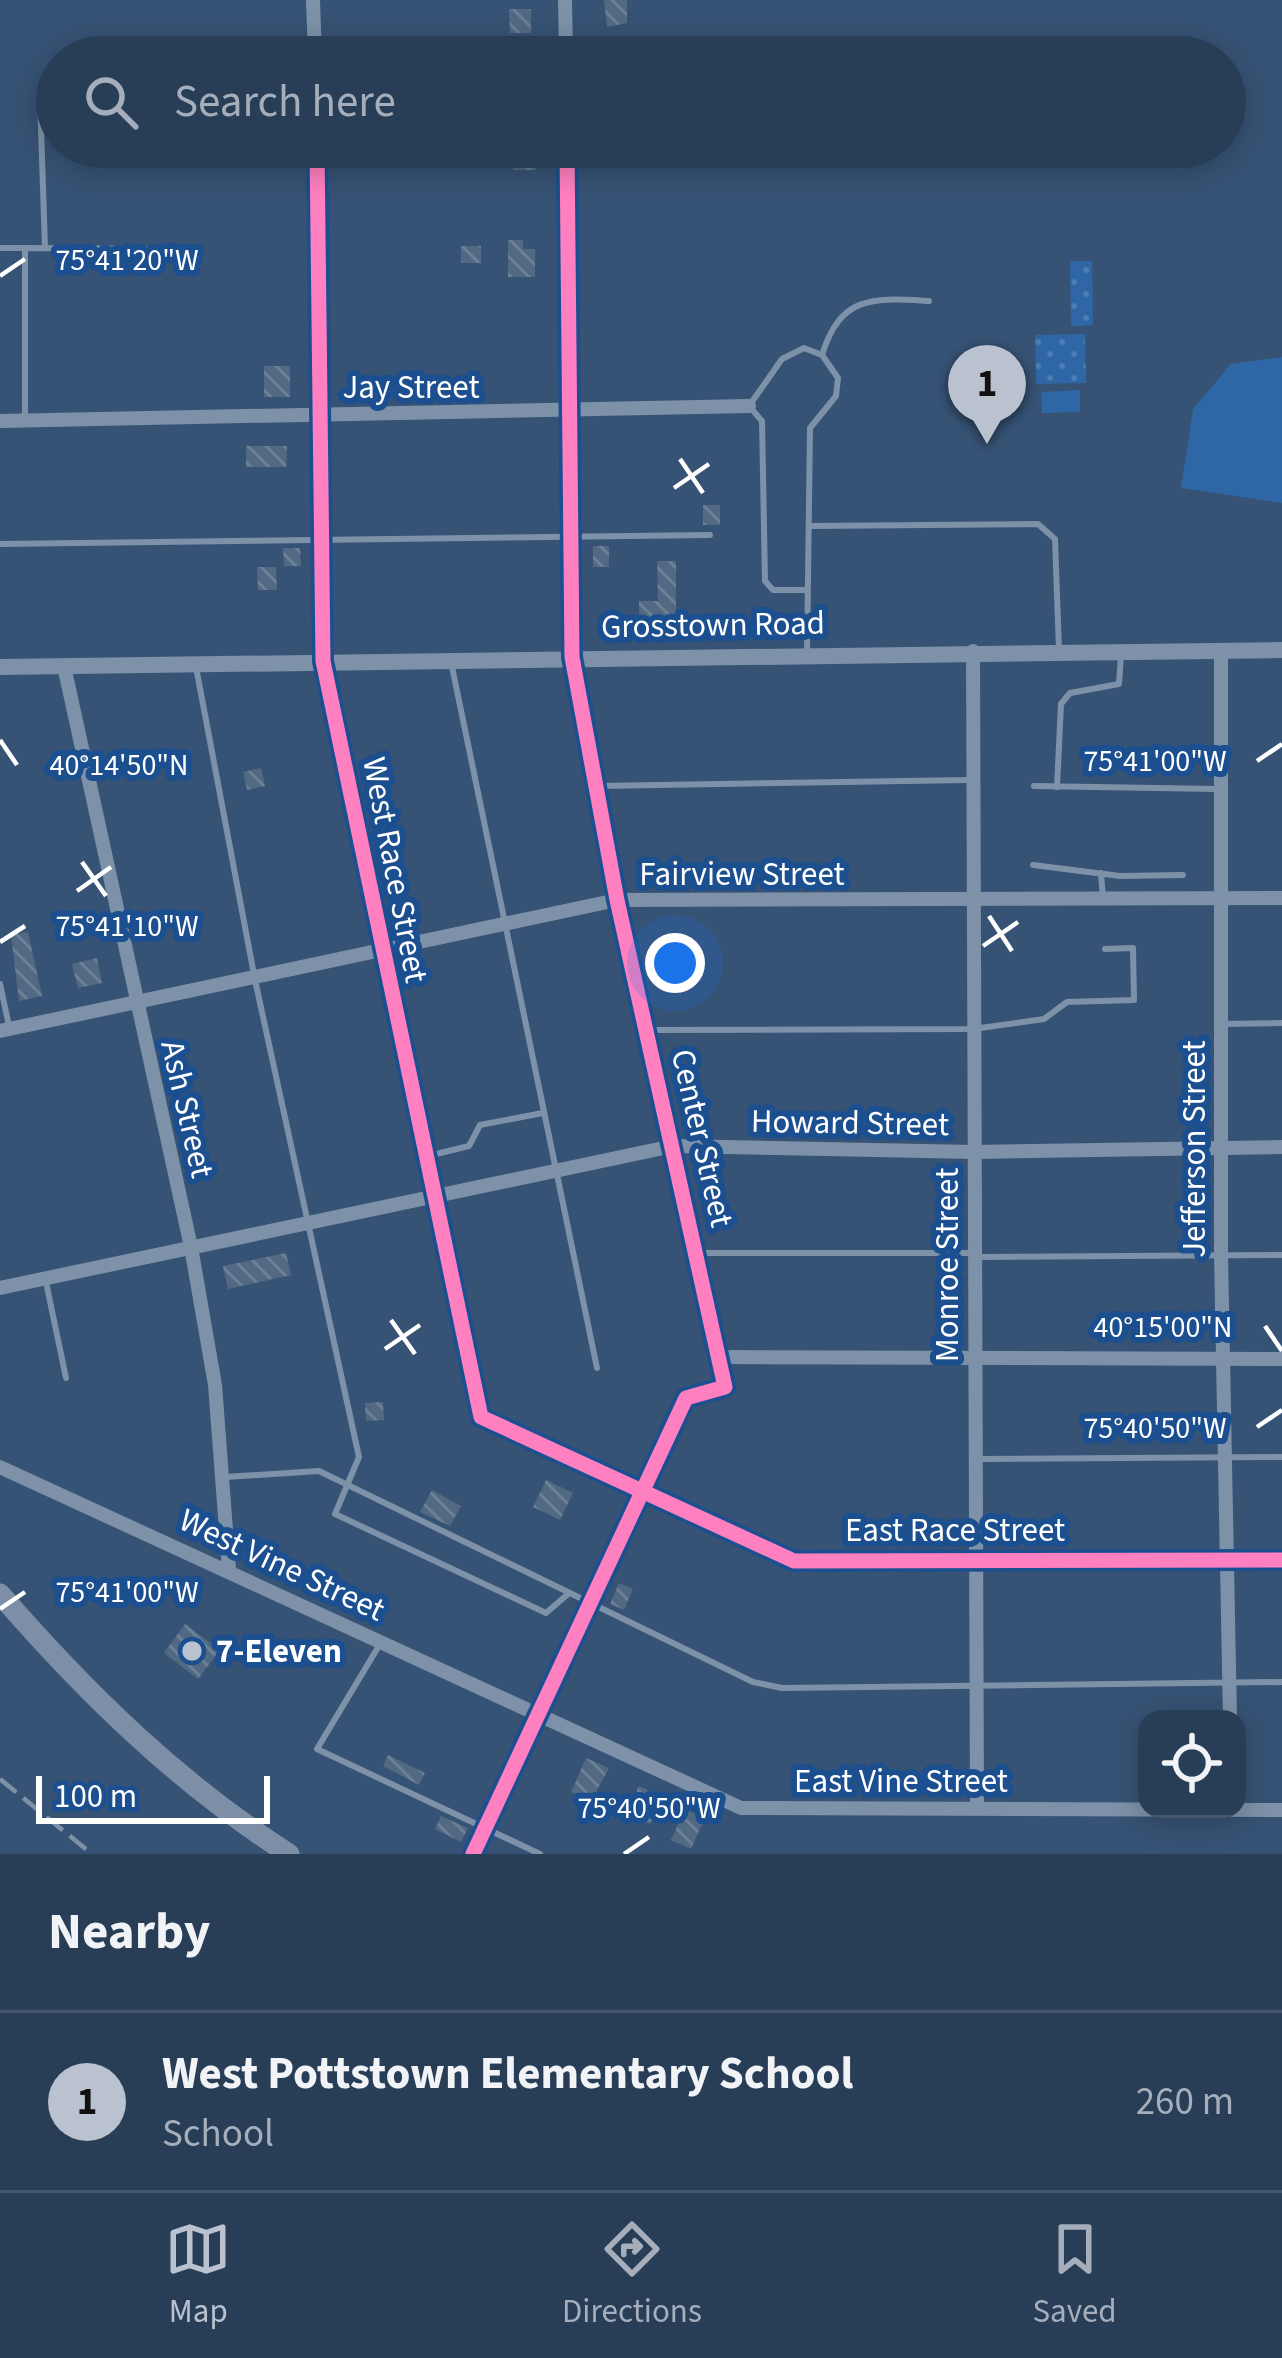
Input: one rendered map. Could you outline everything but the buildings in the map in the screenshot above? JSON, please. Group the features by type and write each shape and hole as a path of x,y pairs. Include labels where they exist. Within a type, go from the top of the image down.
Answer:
{"main road":[{"path":"0,1594 63,1666 164,1763 289,1854"}],"street":[{"path":"313,0 314,36"},
{"path":"565,0 566,36"},
{"name":"West Race Street","path":"317,168 323,661 481,1417 643,1494"},
{"name":"Center Street","path":"567,168 572,657 617,901 720,1357"},
{"name":"Jay Street","path":"0,421 570,414 749,406"},
{"name":"Grosstown Road","path":"0,667 1282,650"},
{"name":"Monroe Street","path":"974,651 977,1807"},
{"name":"Jefferson Street","path":"1221,651 1222,1358 1230,1710"},
{"name":"Ash Street","path":"64,666 191,1247 215,1384 229,1569"},
{"name":"Fairview Street","path":"5,1030 617,901 1282,898"},
{"name":"Howard Street","path":"0,1288 673,1146 974,1152 1282,1147"},
{"path":"472,1854 686,1398 725,1387 720,1357 1282,1359"},
{"name":"West Vine Street","path":"0,1467 540,1715"},
{"name":"East Race Street","path":"643,1494 794,1561 1282,1560"},
{"name":"East Vine Street","path":"540,1715 741,1808 1138,1809"},
{"name":"East Vine Street","path":"1246,1810 1282,1810"}],"lane":[{"path":"42,168 45,248"},
{"path":"0,248 154,249"},
{"path":"25,248 25,421"},
{"path":"822,355 829,332 851,308 872,298 929,301"},
{"path":"807,590 773,590 766,581 762,421 749,406 782,359 803,348 822,355 838,378 836,396 810,428 807,654"},
{"path":"808,526 1038,524 1055,539 1059,650"},
{"path":"0,544 710,535"},
{"path":"1057,787 1061,704 1070,693 1120,684 1121,650"},
{"path":"451,658 597,1368"},
{"path":"195,663 255,980 313,1224 359,1457 334,1511 338,1519 546,1613 568,1594"},
{"path":"595,786 971,780"},
{"path":"1034,786 1221,789"},
{"path":"1033,865 1183,875"},
{"path":"1101,873 1103,901"},
{"path":"646,1030 974,1029 1044,1019 1067,1002 1134,1000 1133,948 1105,949"},
{"path":"0,984 5,1030"},
{"path":"1221,1024 1282,1023"},
{"path":"424,1157 469,1146 480,1125 543,1113"},
{"path":"697,1253 1282,1255"},
{"path":"46,1278 66,1378"},
{"path":"976,1460 1282,1457"},
{"path":"222,1477 319,1471 587,1604 768,1685 1282,1682"},
{"path":"382,1641 317,1749 540,1854"}],"shaded area":[{"path":"1070,261 1092,261 1093,325 1071,326"},
{"path":"1085,334 1086,383 1036,384 1035,335"},
{"path":"1282,357 1282,503 1181,488 1193,409 1231,364"},
{"path":"1080,390 1080,412 1042,413 1041,392"}],"railway":[{"path":"0,1779 92,1854"}],"cycle path":[{"path":"317,168 323,661 481,1417 794,1561 1282,1560"},
{"path":"473,1854 686,1398 725,1387 617,900 572,657 567,168"}],"place":[{"name":"West Pottstown Elementary School","path":"987,444"},
{"name":"7-Eleven","path":"192,1651"}]}
